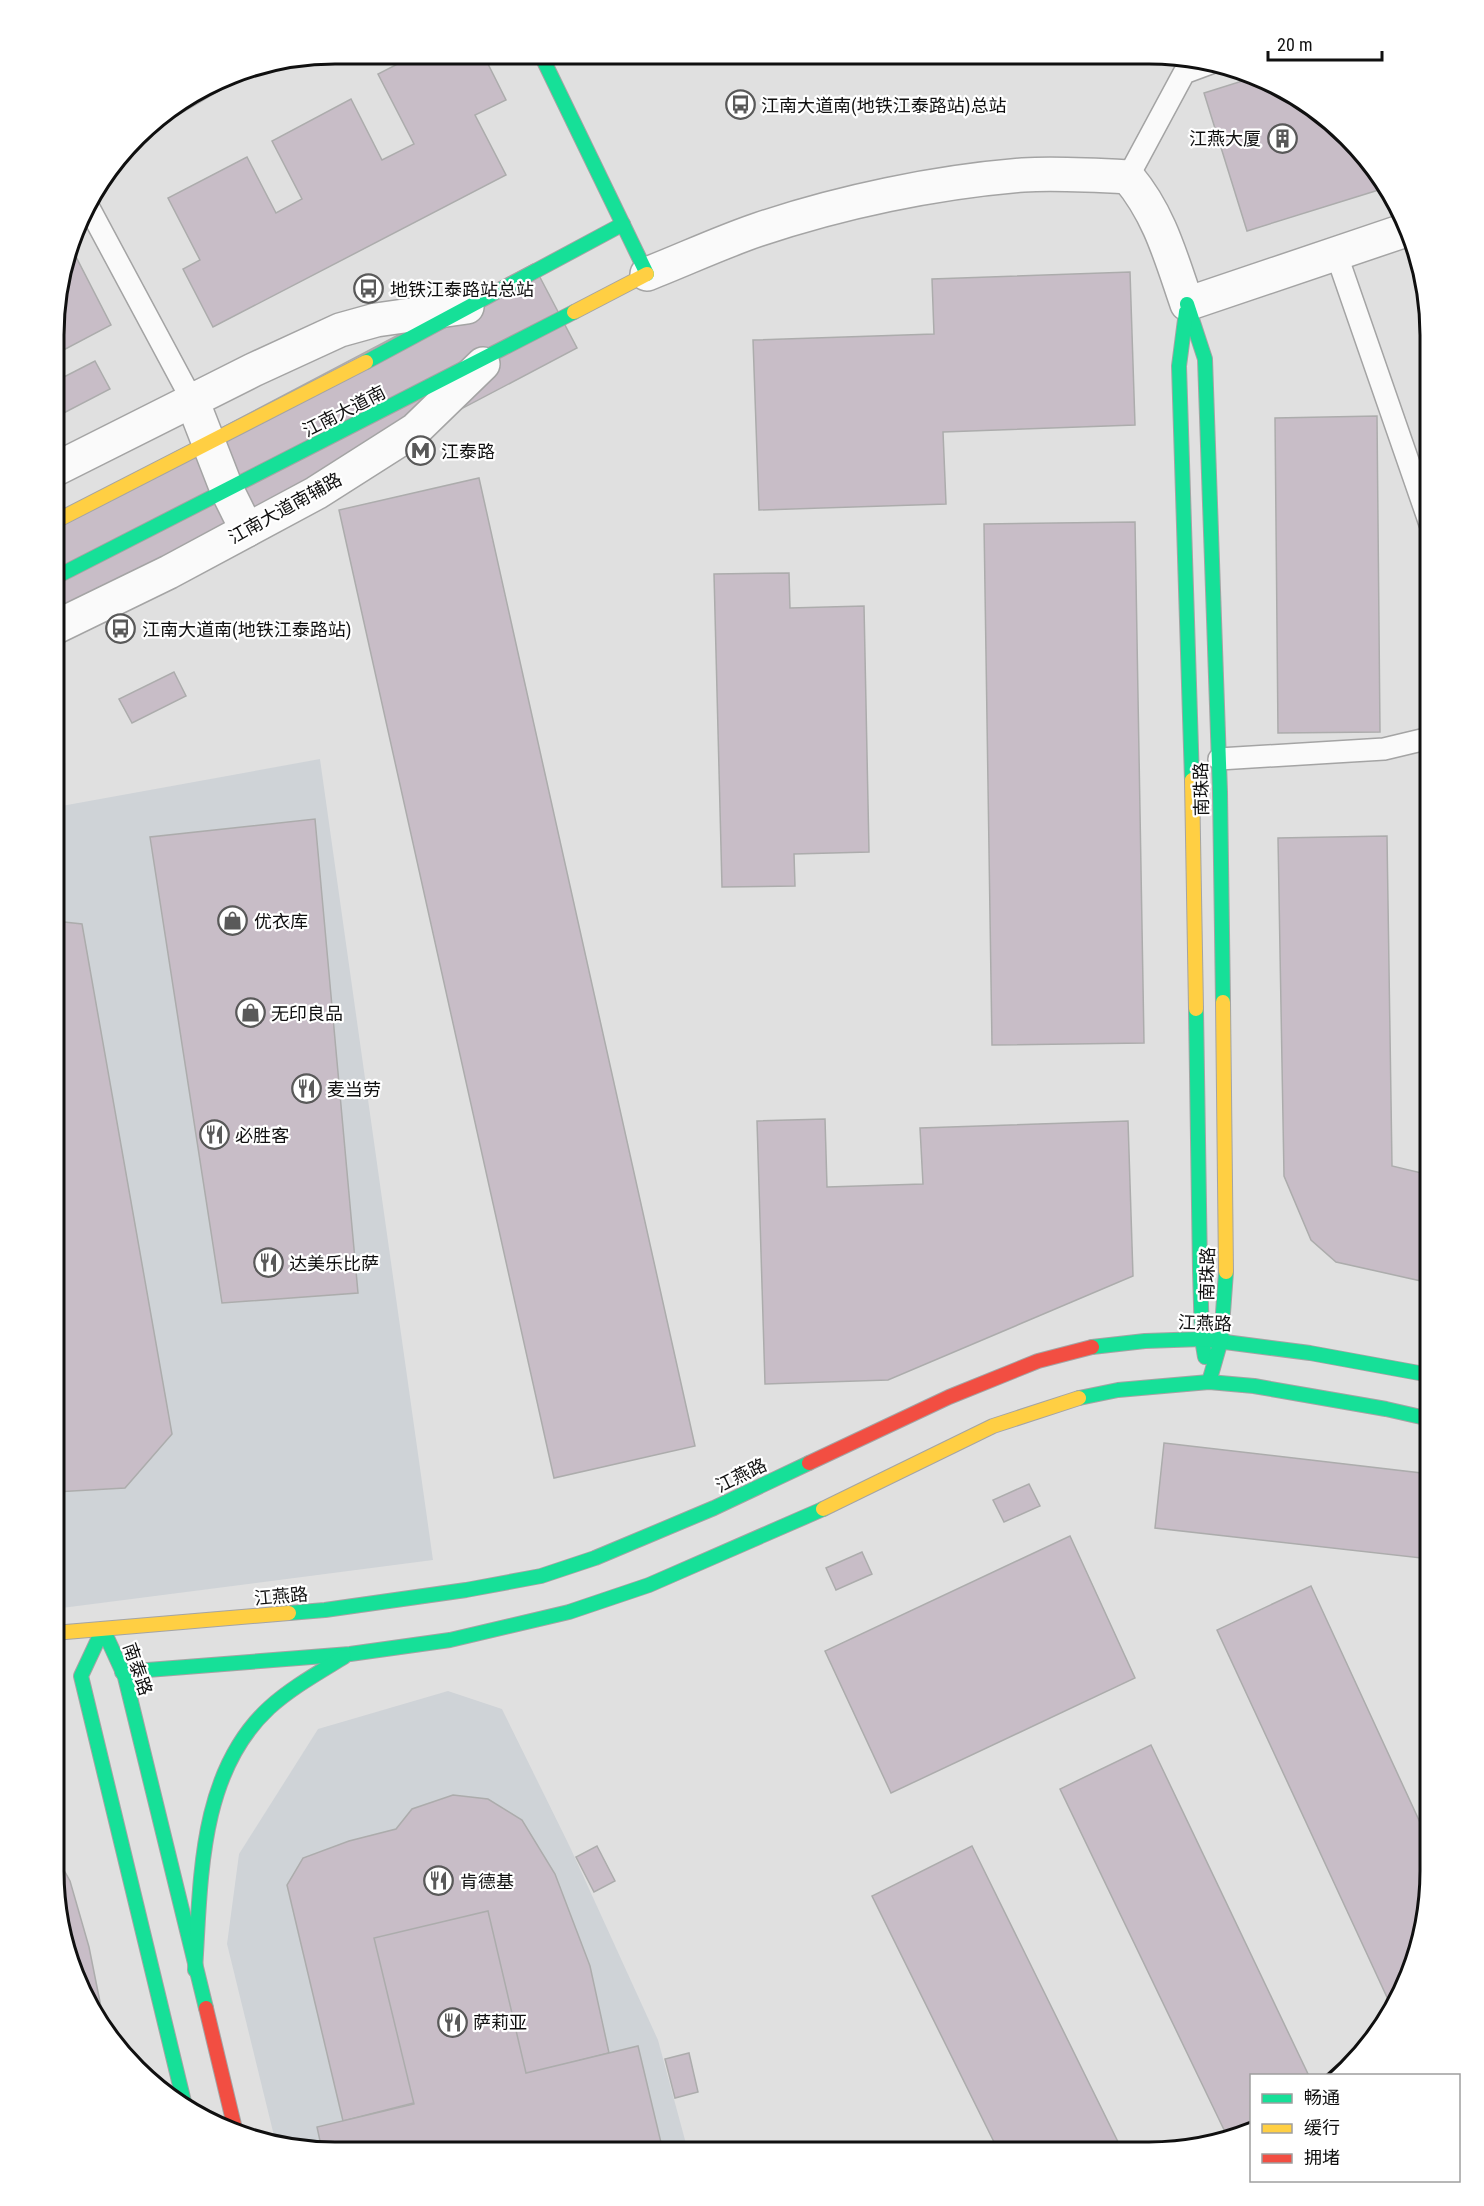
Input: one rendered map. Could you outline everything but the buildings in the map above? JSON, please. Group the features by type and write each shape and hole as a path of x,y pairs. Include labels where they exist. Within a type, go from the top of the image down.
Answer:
{"main road":[{"path":"545,64 647,274"},
{"name":"江南大道南","path":"64,517 209,445 474,306 623,224"},
{"name":"江南大道南","path":"64,573 647,274"},
{"name":"南珠路","path":"1187,304 1205,359 1219,759 1226,1265 1221,1340 1209,1383"},
{"name":"南珠路","path":"1187,304 1179,366 1193,798 1202,1338 1209,1383"},
{"name":"江燕路","path":"64,1632 325,1610 466,1590 541,1576 595,1558 714,1508 938,1402 1038,1361 1087,1347 1202,1338 1310,1353 1420,1373"},
{"path":"64,1677 350,1654 450,1641 569,1612 649,1585 747,1543 875,1485 993,1426 1065,1401 1118,1390 1209,1383 1265,1388 1420,1417"},
{"name":"南泰路","path":"104,1629 112,1673 164,1837 233,2121"},
{"name":"南泰路","path":"81,1676 104,1629"},
{"path":"195,1970 205,1849 215,1798 232,1754 258,1718 289,1690 350,1654"},
{"path":"81,1676 182,2094"}],"street":[{"path":"647,274 757,230 851,203 944,185 1024,175 1076,174 1128,177 1143,195 1154,214 1187,304 1399,232"},
{"path":"64,466 192,400 340,330 376,320 474,306"},
{"name":"江南大道南辅路","path":"64,623 169,572 316,494 415,430 491,356"},
{"path":"192,400 227,490 247,530"}],"lane":[{"path":"1128,177 1184,73 1195,69"},
{"path":"93,215 192,400"},
{"path":"1336,253 1420,495"},
{"path":"1219,759 1384,749 1420,740"}],"shaded area":[{"path":"320,759 433,1560 64,1608 64,806"},
{"path":"448,1691 502,1709 570,1847 658,2040 686,2142 336,2142 274,2134 227,1944 239,1854 318,1729"}],"traffic: fast":[{"path":"545,64 647,274"},
{"path":"366,362 623,224"},
{"path":"1187,304 1205,359 1220,792 1223,1002"},
{"path":"64,573 574,312"},
{"path":"1186,312 1179,366 1192,780"},
{"path":"1196,1009 1200,1270 1202,1339 1205,1357"},
{"path":"1209,1382 1221,1340 1226,1272"},
{"path":"1092,1347 1145,1341 1202,1339 1310,1353 1420,1373"},
{"path":"1079,1398 1118,1390 1209,1382 1254,1386 1420,1417"},
{"path":"289,1613 466,1590 541,1576 595,1558 714,1508 809,1463"},
{"path":"122,1672 350,1654 450,1640 569,1612 649,1585 823,1509"},
{"path":"103,1629 125,1677 206,2008"},
{"path":"103,1629 81,1676 182,2094"},
{"path":"195,1970 202,1865 216,1796 228,1764 246,1735 269,1708 296,1687 344,1657"}],"traffic: slow":[{"path":"574,312 647,274"},
{"path":"64,517 366,362"},
{"path":"1192,780 1196,1009"},
{"path":"1223,1002 1226,1272"},
{"path":"823,1509 993,1426 1079,1398"},
{"path":"64,1632 289,1613"}],"traffic: jam":[{"path":"809,1463 949,1397 1038,1361 1092,1347"},
{"path":"206,2008 233,2121"}],"place":[{"name":"江南大道南(地铁江泰路站)总站","path":"740,105"},
{"name":"江燕大厦","path":"1282,138"},
{"name":"地铁江泰路站总站","path":"369,289"},
{"name":"江泰路","path":"420,451"},
{"name":"江南大道南(地铁江泰路站)","path":"121,629"},
{"name":"优衣库","path":"233,921"},
{"name":"无印良品","path":"250,1013"},
{"name":"麦当劳","path":"306,1089"},
{"name":"必胜客","path":"214,1135"},
{"name":"达美乐比萨","path":"268,1263"},
{"name":"肯德基","path":"439,1881"},
{"name":"萨莉亚","path":"452,2022"}]}
